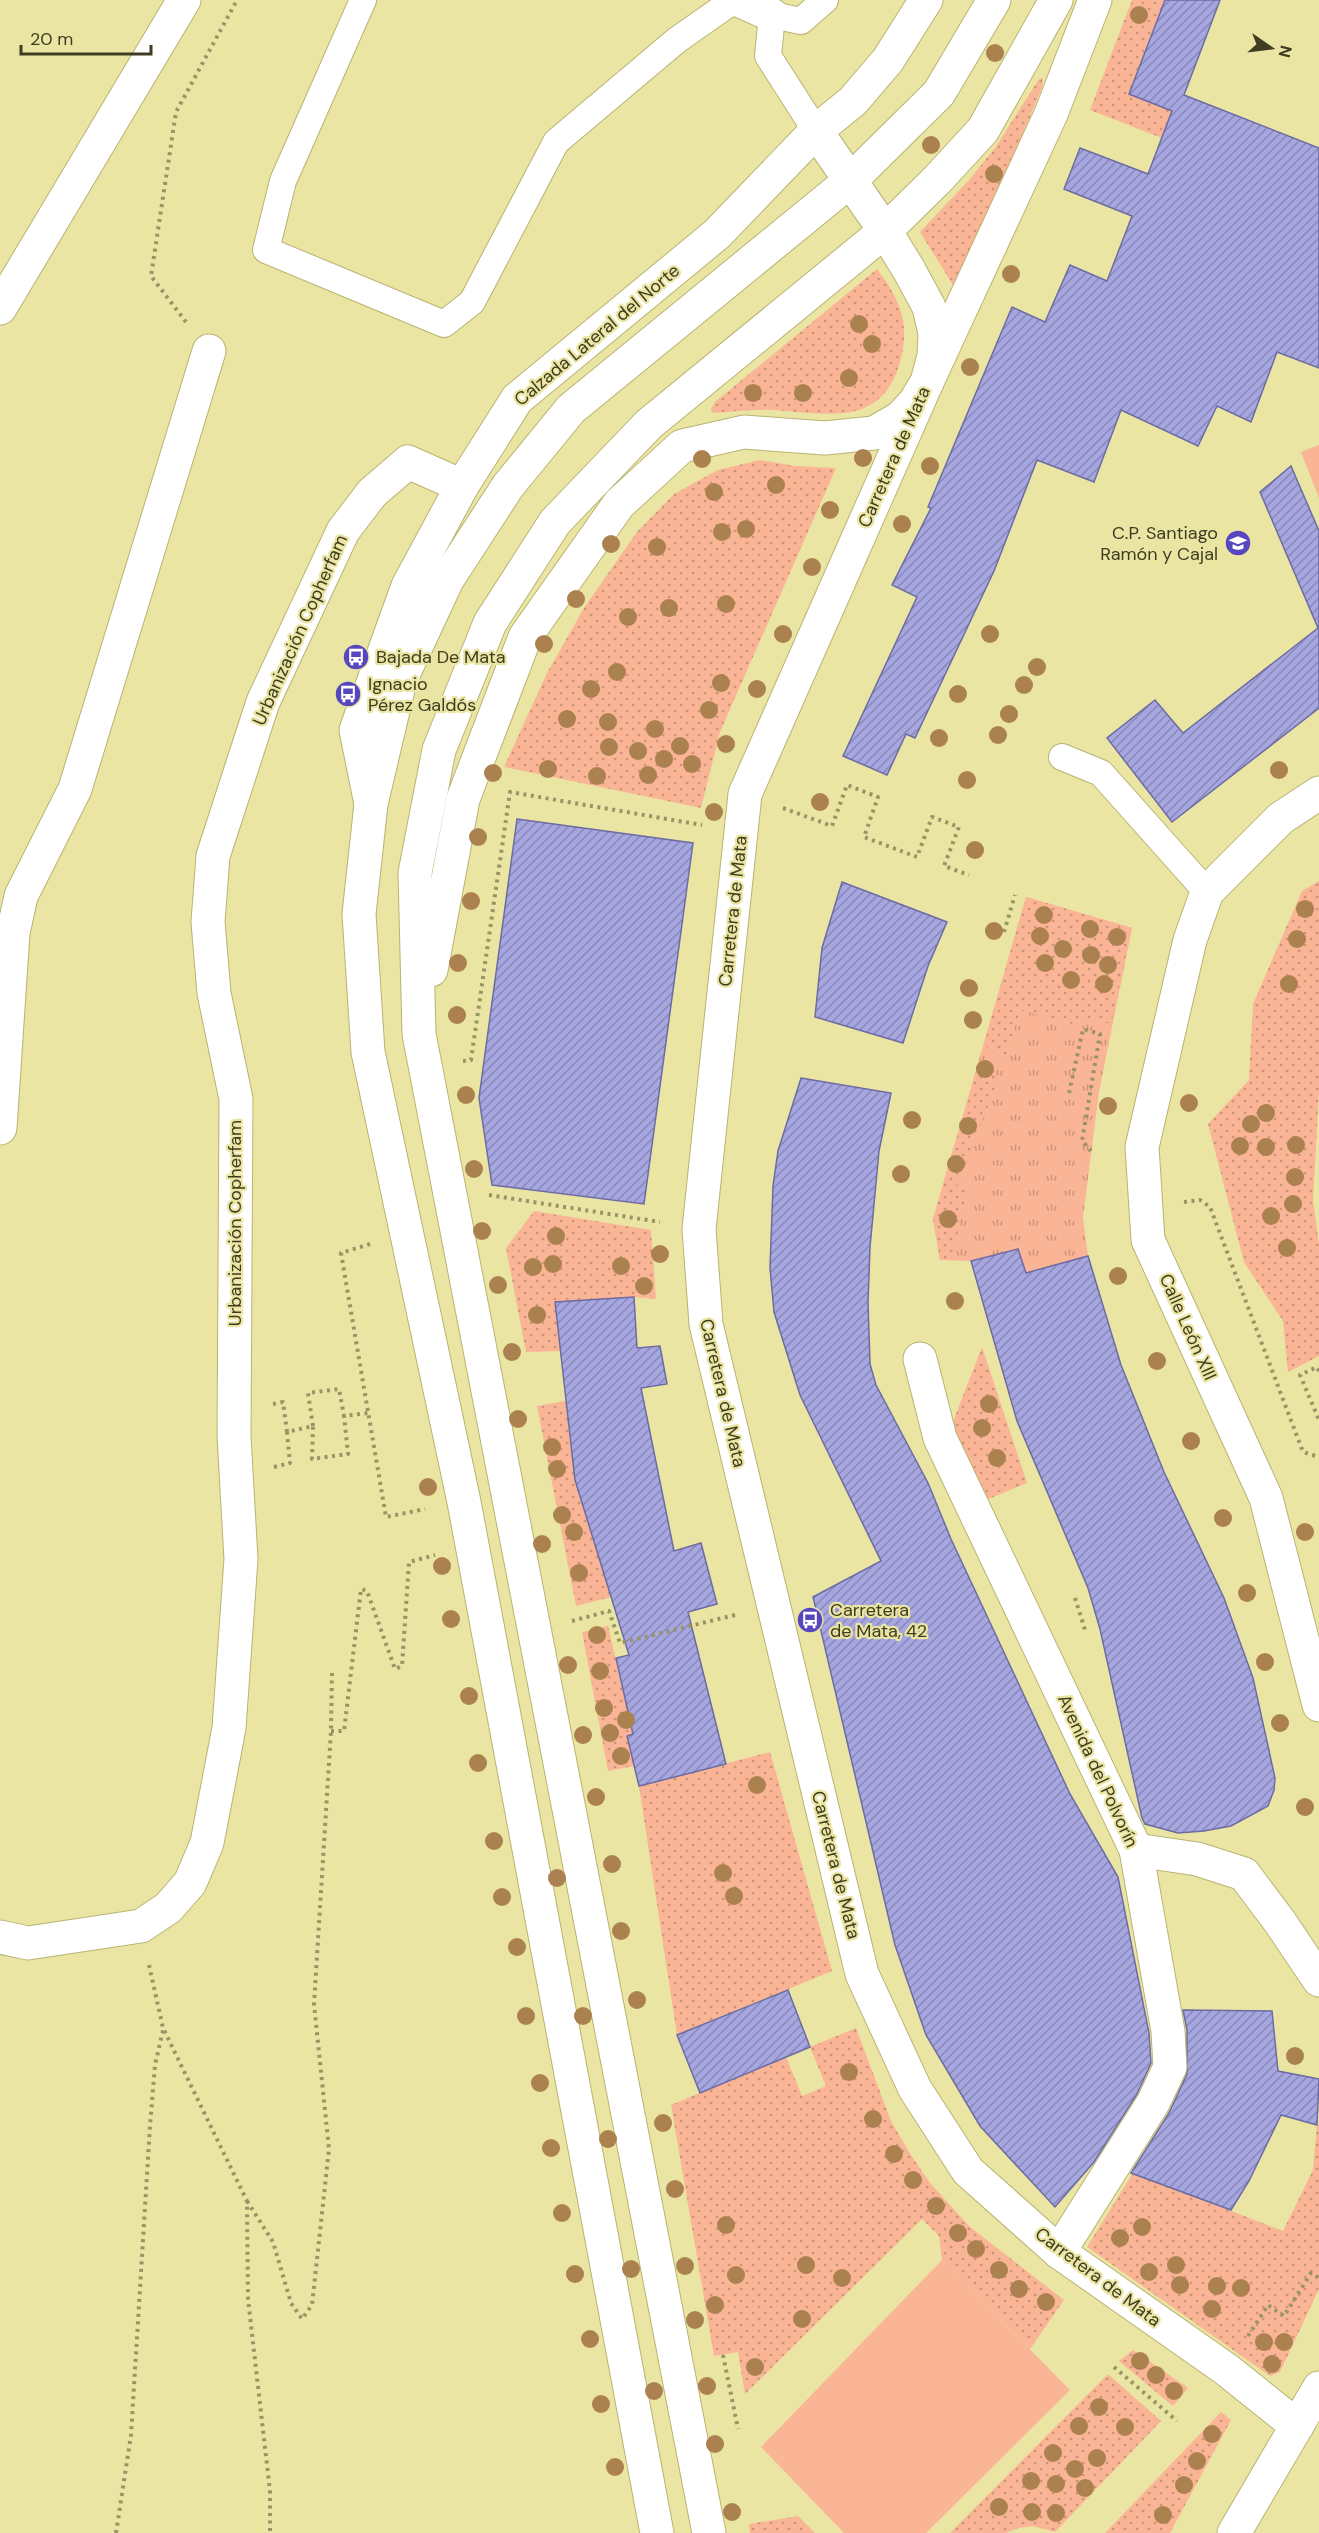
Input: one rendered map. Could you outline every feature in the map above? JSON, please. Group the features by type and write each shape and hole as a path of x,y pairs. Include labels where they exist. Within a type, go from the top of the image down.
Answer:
{"street":[{"path":"0,308 184,0"},
{"path":"736,0 772,15"},
{"name":"Calzada Lateral del Norte","path":"371,804 356,730 408,586 462,486 517,399 717,234 816,131 853,101 888,60 926,0"},
{"path":"657,2533 473,1546 368,1052 359,914 371,804 400,681 447,580 508,486 571,409 850,180 939,93 994,0"},
{"path":"710,2533 419,1034 415,873 439,750 490,623 555,522 649,424 885,231 937,180 983,130 1056,0"},
{"name":"Carretera de Mata","path":"1095,0 1052,114 927,382 745,794 699,1229 706,1324 862,1974 915,2089 968,2171 1059,2252 1227,2370 1297,2426"},
{"path":"419,1034 463,799 467,788 525,637 619,504 682,446 744,432 825,438 874,433 900,418 915,402 927,382 935,344 935,333 928,307 885,231 816,131"},
{"path":"0,1128 13,933 21,896 75,789 209,351"},
{"name":"Urbanización Copherfam","path":"0,1937 28,1943 141,1926 168,1908 190,1883 207,1843 229,1728 240,1570 234,1436 236,1099 214,993 208,922 213,856 263,702 344,531 372,493 408,462 462,486"},
{"path":"1208,892 1281,818 1319,793"},
{"name":"Calle León XIII","path":"1208,892 1190,940 1142,1147 1148,1240 1266,1498 1319,1705"},
{"name":"Avenida del Polvorín","path":"920,1359 940,1438 1136,1850 1168,2031 1170,2067 1153,2103 1059,2252"},
{"path":"1136,1850 1197,1858 1244,1874 1319,1980"},
{"path":"1234,2533 1319,2388"}],"lane":[{"path":"363,0 283,181 266,250 444,324 472,302 556,142 677,40 736,0"},
{"path":"816,131 768,56 772,15 801,21 825,0"},
{"path":"1062,757 1101,773 1208,892"}],"path":[{"path":"209,351 151,276 176,112 237,0"},
{"path":"745,794 832,826 847,785 878,797 864,837 874,841 917,857 932,817 959,827 944,866 969,874"},
{"path":"425,1066 471,1060 510,792 741,832"},
{"path":"1004,932 1015,895"},
{"path":"1069,1093 1083,1029 1100,1034 1082,1141 1091,1150"},
{"path":"449,1188 699,1229"},
{"path":"1148,1240 1174,1232 1172,1217 1179,1205 1188,1200 1200,1200 1210,1206 1303,1452 1319,1457"},
{"path":"407,1233 341,1253 386,1517 464,1502"},
{"path":"1319,1371 1317,1367 1300,1375 1319,1420"},
{"path":"339,1389 344,1416 348,1454 312,1459 313,1426 308,1394 339,1389"},
{"path":"344,1416 368,1413"},
{"path":"270,1467 290,1463 287,1432 313,1426"},
{"path":"331,1731 344,1731 361,1589 367,1591 395,1669 402,1666 409,1562 473,1546"},
{"path":"1075,1598 1086,1633"},
{"path":"535,1630 609,1611 620,1643 773,1606"},
{"path":"141,1926 163,2028 247,2201 273,2242 291,2303 302,2319 312,2305 329,2149 314,2004 331,1731 332,1669"},
{"path":"116,2533 131,2435 150,2126 155,2065 163,2028"},
{"path":"247,2201 248,2299 270,2491 270,2533"},
{"path":"1227,2370 1268,2305 1284,2316 1311,2273 1319,2278"},
{"path":"723,2355 738,2429"},
{"path":"1114,2367 1177,2421"}],"green space":[{"path":"1132,0 1165,0 1129,94 1172,111 1162,138 1090,110"},
{"path":"1043,78 1042,87 958,293 920,232 969,180 995,148 1039,79"},
{"path":"877,269 897,300 904,332 901,358 893,380 882,396 868,406 852,412 834,414 767,410 714,413 711,410 715,402"},
{"path":"1319,445 1319,498 1301,452"},
{"path":"760,460 795,466 836,468 720,732 701,808 504,767 547,673 584,608 637,532 674,494 718,470"},
{"path":"1319,881 1319,1091 1313,1200 1319,1244 1319,1356 1288,1372 1283,1321 1244,1262 1208,1124 1249,1080 1253,1004 1302,891"},
{"path":"1026,897 1132,928 1099,1092 1083,1217 1088,1256 1026,1273 1017,1249 971,1261 940,1260 933,1219"},
{"path":"1026,897 1132,928 1111,1024 1079,1016 1076,1025 1020,1010 1005,1063 984,1044"},
{"path":"979,1061 1000,1077 956,1185 967,1190 952,1260 940,1260 933,1219"},
{"path":"534,1211 651,1230 656,1299 634,1297 561,1351 526,1352 506,1248"},
{"path":"982,1347 1027,1483 986,1500 952,1424"},
{"path":"566,1401 611,1597 576,1606 537,1406"},
{"path":"608,1626 633,1734 627,1736 634,1766 608,1771 582,1632"},
{"path":"770,1752 832,1971 677,2035 639,1786"},
{"path":"856,2028 891,2121 930,2183 970,2227 1064,2300 1030,2349 942,2260 939,2236 922,2219 745,2394 738,2352 714,2356 671,2105 786,2057 802,2096 826,2086 810,2047"},
{"path":"1317,2125 1319,2125 1319,2289 1280,2372 1270,2376 1087,2247 1133,2173 1283,2231 1313,2170"},
{"path":"942,2260 1070,2390 926,2533 844,2533 761,2447"},
{"path":"1133,2350 1188,2388 1173,2406 1119,2361"},
{"path":"1108,2374 1161,2421 1055,2532 1033,2526 1018,2528 1006,2533 950,2533"},
{"path":"1221,2412 1231,2420 1170,2533 1105,2533"},
{"path":"798,2516 815,2533 750,2533 749,2524"}],"building":[{"path":"1165,0 1220,0 1184,95 1319,148 1319,368 1277,352 1251,422 1217,406 1198,446 1121,410 1094,482 1037,460 994,571 915,738 906,734 887,775 843,756 917,597 892,585 931,508 928,507 1012,307 1045,322 1070,265 1107,281 1132,216 1064,189 1080,148 1148,174 1172,111 1129,94"},
{"path":"1291,466 1319,531 1319,708 1172,822 1107,738 1155,700 1183,733 1318,628 1260,492"},
{"path":"517,819 693,843 644,1204 492,1185 479,1098"},
{"path":"842,882 947,922 928,966 903,1043 815,1017 822,948"},
{"path":"801,1078 891,1093 879,1151 870,1247 868,1302 870,1364 876,1385 928,1483 951,1539 1070,1794 1118,1877 1149,2033 1151,2063 1137,2094 1094,2162 1055,2207 980,2126 926,2035 895,1945 813,1597 881,1561 800,1395 774,1312 770,1268 773,1186 778,1151"},
{"path":"1018,1249 1026,1273 1088,1256 1121,1365 1164,1472 1224,1598 1253,1678 1275,1778 1274,1790 1268,1806 1231,1826 1178,1833 1145,1824 1142,1818 1100,1629 1088,1588 1017,1421 971,1261"},
{"path":"634,1297 637,1348 660,1346 667,1384 641,1388 674,1551 701,1543 717,1604 688,1612 726,1764 639,1786 627,1736 633,1734 616,1658 629,1655 575,1480 555,1302"},
{"path":"788,1990 810,2047 700,2093 677,2035"},
{"path":"1183,2010 1272,2011 1278,2071 1319,2079 1317,2125 1281,2115 1249,2181 1231,2210 1131,2173 1169,2113 1187,2074 1187,2030"}],"place":[{"name":"C.P. Santiago Ramón y Cajal","path":"1238,543"},
{"name":"Bajada De Mata","path":"356,657"},
{"name":"Ignacio Pérez Galdós","path":"348,694"},
{"name":"Carretera de Mata, 42","path":"810,1620"}]}
